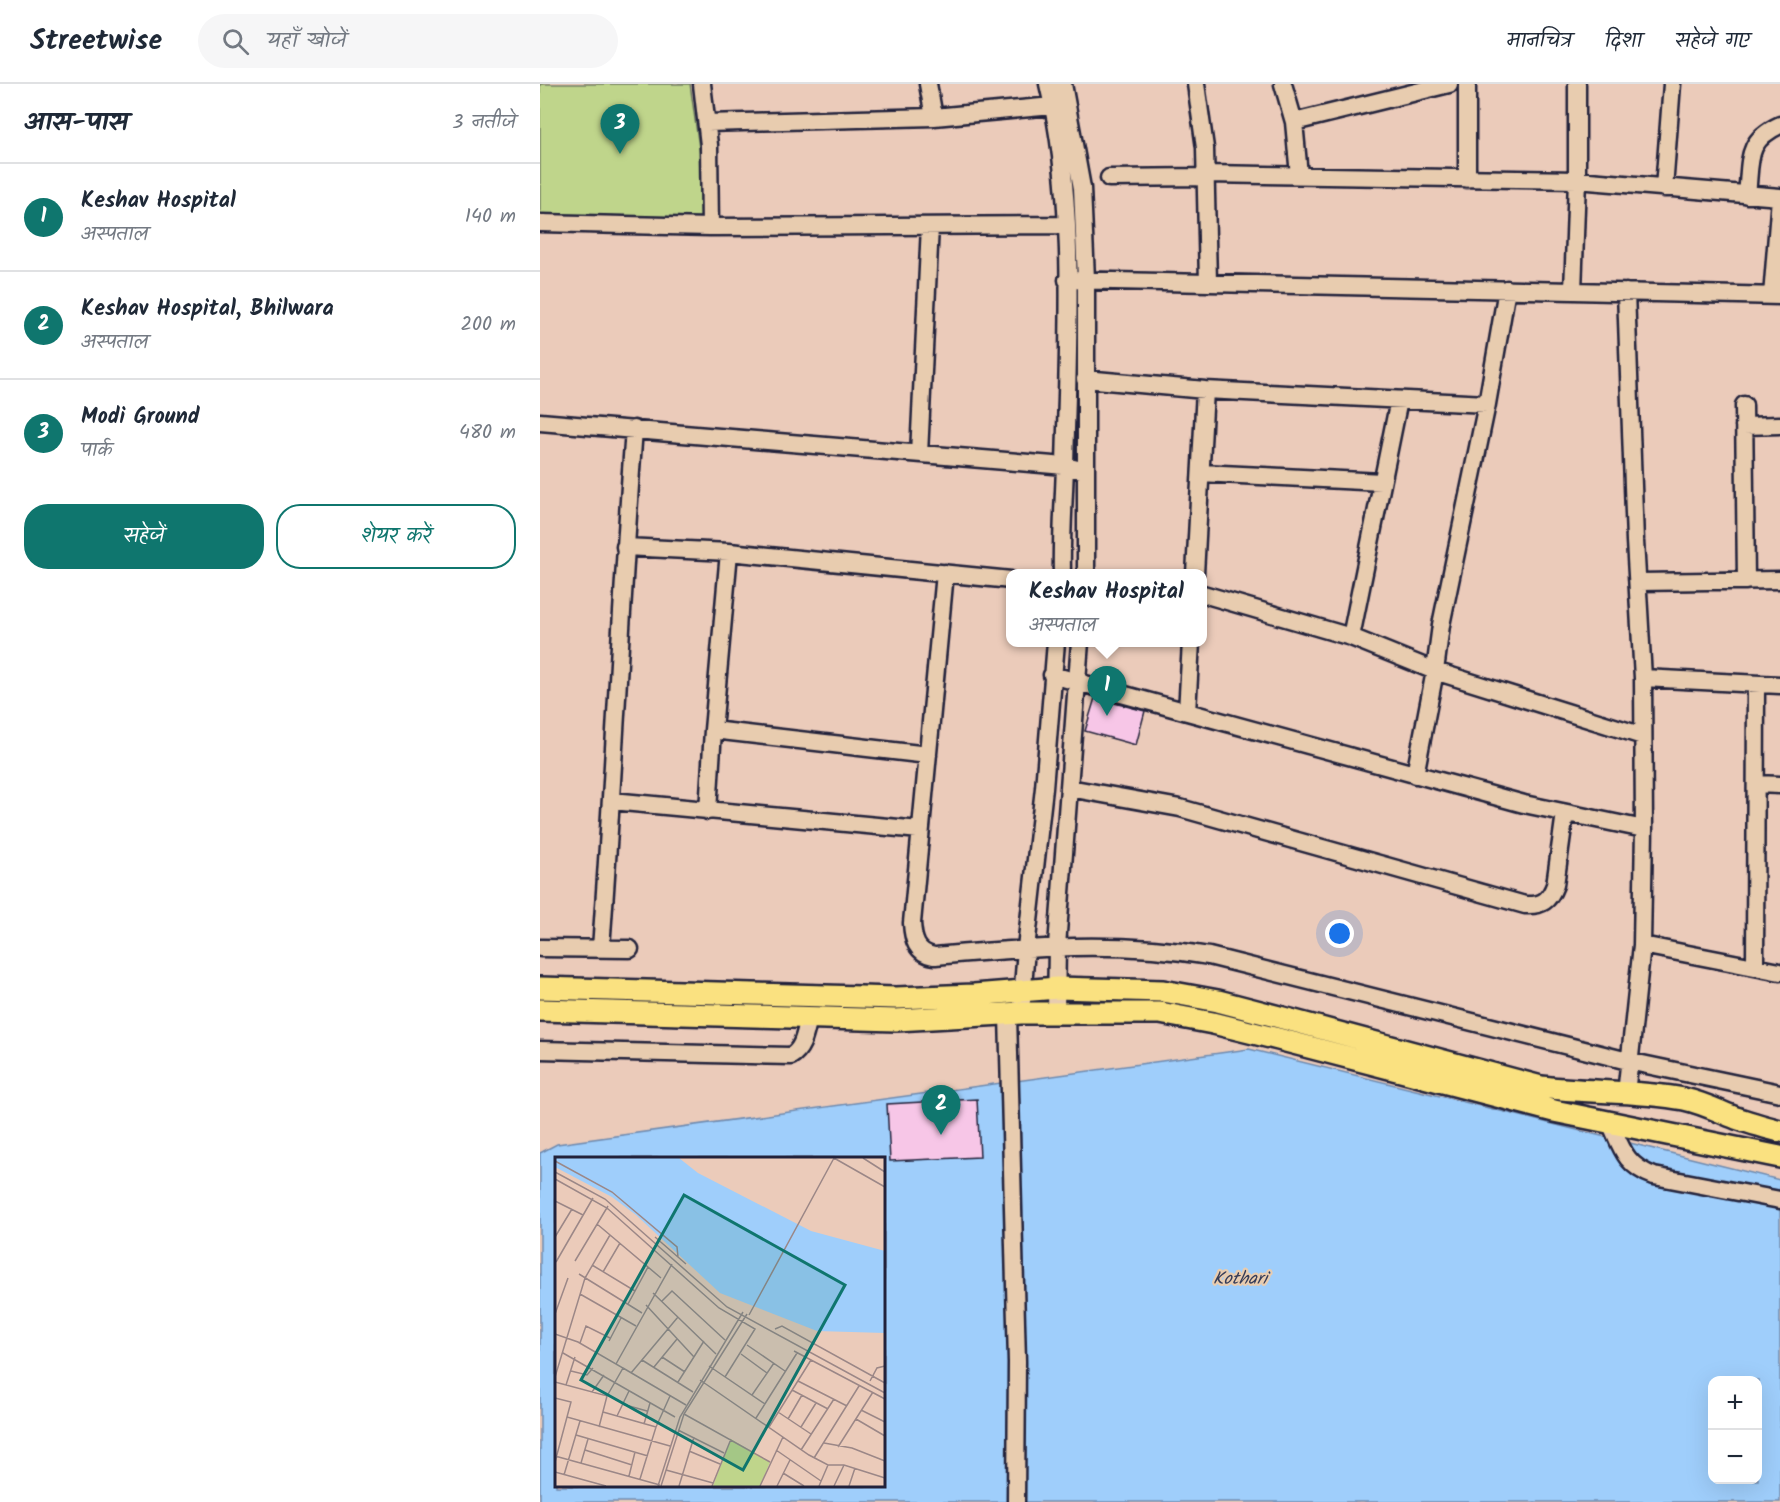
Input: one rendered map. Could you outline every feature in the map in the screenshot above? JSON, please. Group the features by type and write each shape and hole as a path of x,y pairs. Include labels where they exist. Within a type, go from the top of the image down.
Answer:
{"main road":[{"path":"540,988 896,998 974,995 1057,988 1163,991 1218,1001 1541,1087 1683,1099 1709,1105 1735,1117 1780,1131"},
{"path":"540,1010 896,1020 1015,1014 1160,1013 1213,1023 1544,1109 1780,1157"}],"street":[{"path":"702,84 707,123 710,227"},
{"path":"928,84 934,117"},
{"path":"1048,84 1053,106 1066,225 1065,466 1061,530 1062,569"},
{"path":"1063,84 1082,188 1086,279 1086,569"},
{"path":"1196,84 1207,174 1208,283"},
{"path":"1283,84 1293,122 1299,175"},
{"path":"1293,122 1449,84"},
{"path":"1467,84 1467,179"},
{"path":"1573,291 1577,180 1577,84"},
{"path":"1664,188 1672,84"},
{"path":"707,123 934,117 1053,106"},
{"path":"1747,195 1752,151 1757,139 1764,132 1780,125"},
{"path":"1067,280 1776,296 1780,197 1577,180 1207,174 1203,177 1109,178"},
{"path":"540,224 710,227 1066,225"},
{"path":"919,454 930,226"},
{"path":"1415,775 1435,671 1441,625 1487,404 1507,289"},
{"path":"1626,292 1635,541 1643,678 1644,829 1642,945 1626,1094"},
{"path":"1085,379 1205,390 1487,404"},
{"path":"1195,569 1205,390"},
{"path":"1351,637 1399,400"},
{"path":"1744,405 1746,581"},
{"path":"540,422 1065,466 1086,471"},
{"path":"1744,426 1780,425"},
{"path":"601,948 634,429"},
{"path":"1201,473 1382,482"},
{"path":"625,547 729,552 1006,579"},
{"path":"708,811 729,552"},
{"path":"945,573 912,922 917,947 926,955 1057,946 1151,947 1209,956 1628,1061 1780,1093"},
{"path":"1638,582 1780,580"},
{"path":"1207,595 1351,637 1435,671 1643,736"},
{"path":"1016,1502 1015,1014 1022,990 1044,788 1055,647"},
{"path":"1056,1013 1057,946 1079,647"},
{"path":"1188,712 1191,647"},
{"path":"1052,675 1524,804 1644,829"},
{"path":"1643,678 1780,685"},
{"path":"1755,968 1756,684"},
{"path":"713,730 927,755"},
{"path":"1756,784 1780,785"},
{"path":"1069,788 1180,808 1514,902 1536,905 1544,903 1552,895 1556,885 1565,813"},
{"path":"612,801 920,830"},
{"path":"1642,945 1780,972"},
{"path":"540,948 630,949"},
{"path":"540,1050 791,1056 797,1053 802,1045 809,1018"},
{"path":"1610,1122 1626,1156 1633,1166 1642,1172 1780,1200"}],"green space":[{"path":"540,84 690,84 710,227 540,223"}],"water":[{"name":"Kothari","path":"1249,1049 1780,1180 1780,1502 540,1502 540,1153 557,1144"}],"building":[{"path":"1095,698 1145,711 1136,745 1085,731"},
{"path":"977,1099 980,1157 890,1161 887,1104"}],"place":[{"name":"Modi Ground","path":"620,154"},
{"name":"Keshav Hospital","path":"1107,716"},
{"name":"Keshav Hospital, Bhilwara","path":"941,1135"}]}
